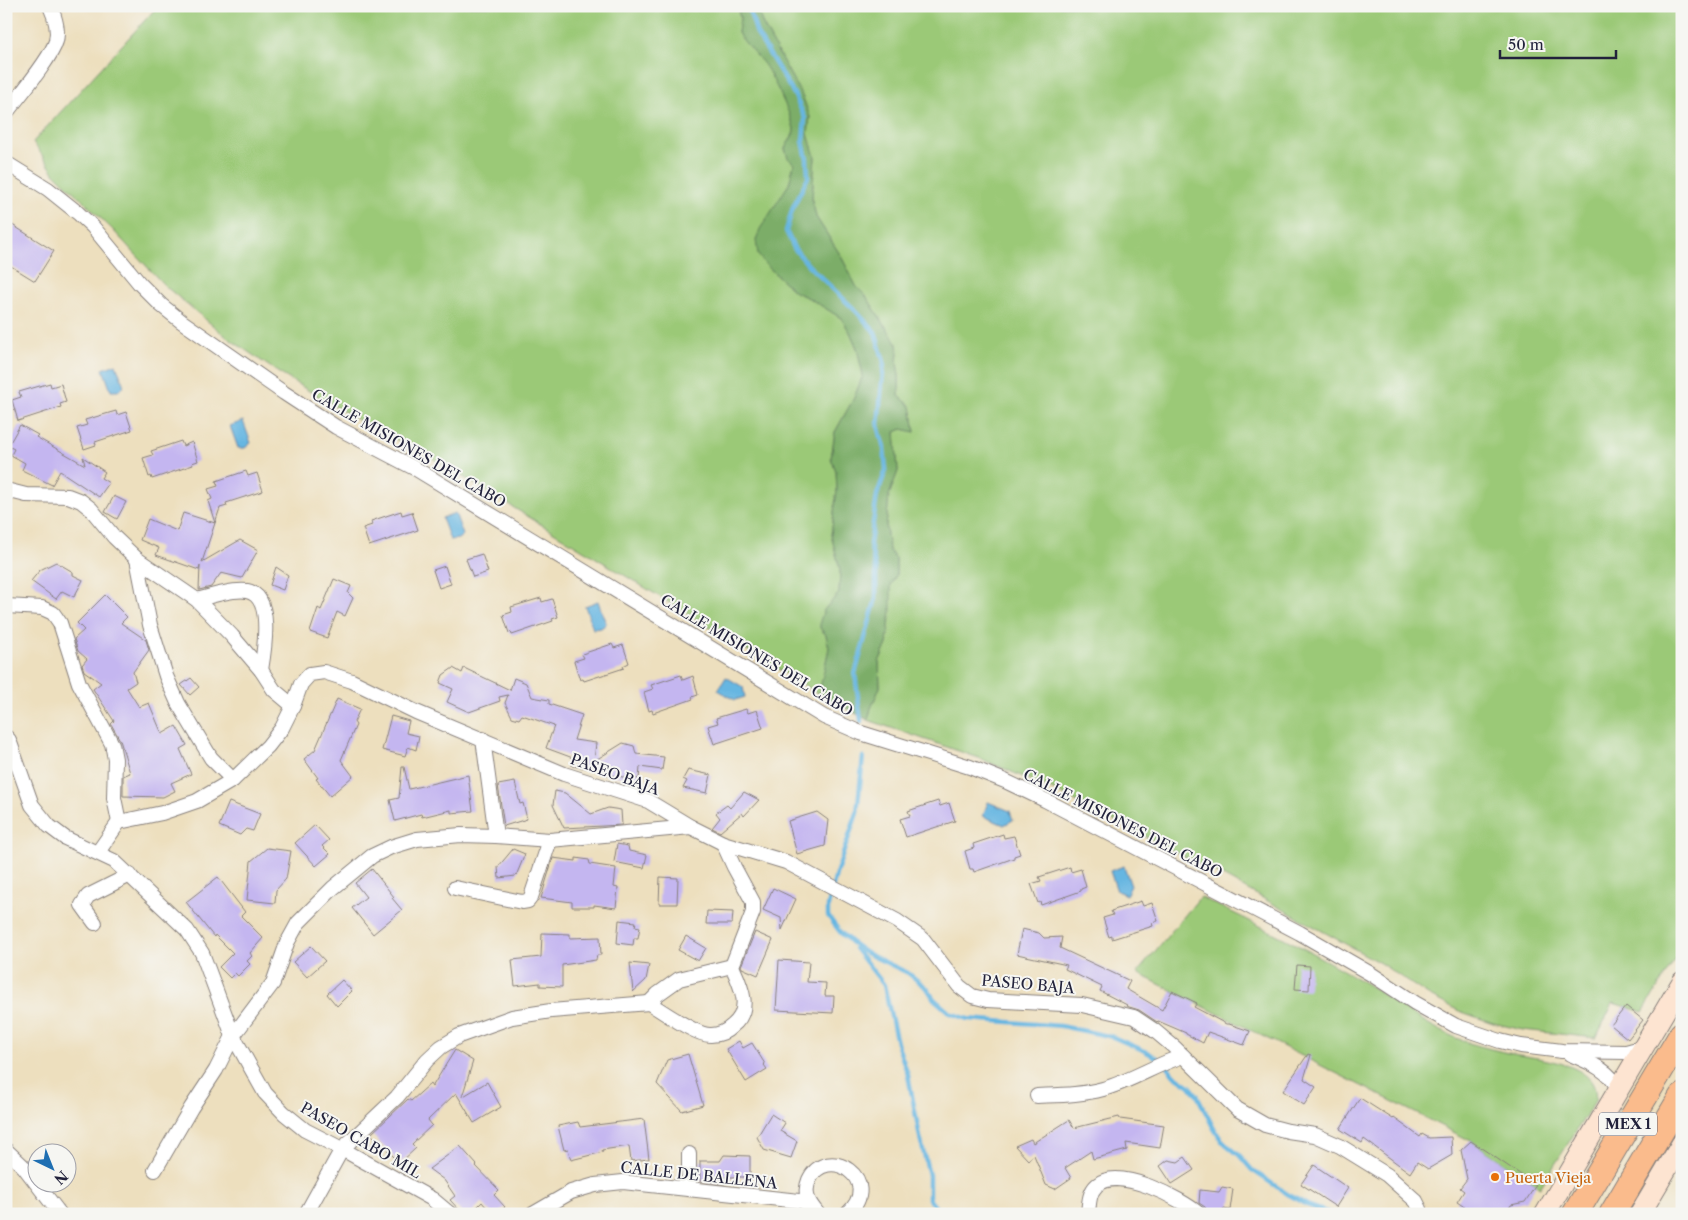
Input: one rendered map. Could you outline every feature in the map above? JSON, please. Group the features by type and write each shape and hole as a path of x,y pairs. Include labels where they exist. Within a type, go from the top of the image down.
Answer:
{"highway":[{"name":"MEX 1","path":"1575,1214 1682,1034"},
{"name":"MEX 1","path":"1612,1214 1682,1096"}],"main road":[{"path":"1545,1214 1682,982"},
{"path":"1640,1214 1682,1143"}],"street":[{"path":"6,113 49,55 56,42 56,20 50,6"},
{"name":"CALLE MISIONES DEL CABO","path":"6,163 48,189 78,213 140,284 161,305 284,394 336,426 425,474 824,716 860,734 970,767 1037,796 1300,933 1456,1026 1521,1046 1562,1051 1626,1052 1646,1044"},
{"path":"6,490 26,495 68,496 81,501 92,509 114,537 137,559 197,600 232,636 261,670 274,690 293,706 282,728 268,746 233,780 196,801 162,813 119,822 98,852"},
{"path":"137,559 150,625 166,676 178,703 212,758 233,780"},
{"path":"197,600 220,594 247,591 255,594 260,599 266,621 266,645 261,670"},
{"path":"6,606 42,608 53,613 60,623 79,683 112,744 115,759 114,798 119,822"},
{"name":"PASEO BAJA","path":"293,706 301,684 310,674 324,672 352,681 416,712 564,774 648,801 691,827 723,843 786,862 897,921 923,939 959,986 972,996 988,1000 1082,1005 1134,1017 1155,1031 1237,1109 1265,1125 1315,1135 1340,1146 1387,1175 1416,1201 1420,1209 1419,1214"},
{"name":"PASEO CABO MIL","path":"6,737 9,740 32,804 49,826 65,838 114,861 186,930 202,953 233,1036 265,1094 305,1130 342,1148 432,1199 450,1214"},
{"path":"483,739 496,836"},
{"path":"155,1170 191,1108 216,1070 233,1036 273,983 287,944 298,923 333,888 372,856 391,847 417,839 462,835 550,840 691,827"},
{"path":"455,888 522,902 528,901 550,840"},
{"path":"306,1214 342,1148 397,1097 427,1060 441,1047 459,1036 512,1017 551,1011 649,1004 694,1030 710,1035 726,1031 737,1022 743,1012 745,998 732,966 753,912 753,902 723,843"},
{"path":"95,923 82,904 88,896 130,875"},
{"path":"649,1004 663,990 680,979 732,966"},
{"name":"CALLE MISIONES DEL CABO","path":"1562,1051 1600,1068 1610,1076 1619,1090"},
{"path":"1037,1096 1074,1094 1103,1089 1182,1056"},
{"path":"6,1150 24,1167 60,1214"},
{"path":"689,1154 689,1188"},
{"path":"818,1214 808,1208 806,1187 812,1173 825,1165 840,1164 854,1173 860,1186 858,1202 847,1214"},
{"path":"1088,1214 1090,1195 1096,1185 1107,1180 1132,1181 1166,1194 1199,1214"},
{"name":"CALLE DE BALLENA","path":"533,1214 571,1192 595,1185 623,1182 689,1188 808,1208"}],"green space":[{"path":"158,6 737,6 740,18 738,33 767,68 787,108 794,131 785,149 788,158 794,164 789,184 782,196 765,264 795,292 809,298 841,318 857,348 863,375 854,398 835,432 831,458 836,471 837,490 831,535 840,569 839,593 824,610 820,628 826,635 829,648 819,694 429,456 358,420 279,373 228,338 165,286 112,229 55,174 33,142"},
{"path":"737,6 756,6 763,25 803,98 810,117 808,134 815,157 812,199 816,217 841,256 856,286 866,296 897,344 899,396 911,406 915,432 902,429 895,432 898,471 889,495 886,527 889,550 896,560 896,575 891,585 891,610 887,644 879,662 880,687 868,720 819,694 829,648 826,635 820,628 820,621 824,610 839,593 840,569 831,535 837,490 836,471 831,458 835,432 854,398 863,375 857,348 841,318 809,298 795,292 758,255 756,240 760,229 789,184 794,164 788,158 785,149 794,131 771,76 763,63 738,33 740,18"},
{"path":"756,6 1682,6 1682,948 1643,1012 1613,1003 1596,1038 1523,1030 1493,1023 1459,1011 1428,995 1380,963 1219,874 1056,791 979,758 868,720 880,687 879,662 887,644 891,585 896,575 896,560 889,550 886,527 889,495 898,471 895,432 902,429 915,432 911,406 899,396 897,344 866,296 856,286 841,256 816,217 812,199 815,157 808,134 810,117 803,98 763,25"},
{"path":"1200,897 1327,961 1455,1038 1496,1050 1566,1065 1589,1078 1595,1088 1595,1101 1540,1188 1471,1141 1137,973"}],"water":[{"path":"116,364 124,386 118,391 111,391 103,369"},
{"path":"243,421 251,443 245,448 238,448 230,426"},
{"path":"455,513 463,535 458,539 450,540 442,518"},
{"path":"598,601 606,624 601,628 593,629 585,606"},
{"path":"726,677 743,687 745,697 735,700 718,690"},
{"path":"988,802 1010,811 1013,820 1004,825 983,816"},
{"path":"1124,866 1131,886 1126,895 1117,891 1110,871"}],"building":[{"path":"6,221 54,251 35,281 6,263"},
{"path":"50,383 51,387 61,384 66,402 60,404 61,407 18,421 12,400 21,397 19,392"},
{"path":"116,411 117,415 126,412 132,430 95,442 96,445 84,449 77,428 87,425 85,420"},
{"path":"20,425 38,435 36,437 85,465 83,457 105,472 101,478 109,483 99,497 60,471 52,485 22,470 25,463 11,455 14,449 8,446"},
{"path":"181,441 183,446 192,442 198,461 192,463 193,465 152,479 151,476 149,477 143,458 153,455 151,451"},
{"path":"246,471 248,476 257,473 263,491 226,503 227,506 220,508 215,523 208,501 212,499 208,489 218,486 216,481"},
{"path":"114,496 126,502 117,519 105,512"},
{"path":"401,511 402,515 412,512 418,530 369,546 363,528 372,525 371,521"},
{"path":"183,513 215,523 202,562 240,540 258,550 242,578 221,573 211,587 199,590 200,566 199,570 156,555 159,548 140,540 148,519 177,531"},
{"path":"482,554 488,572 473,577 466,559"},
{"path":"56,562 83,580 74,597 62,591 56,599 31,581 40,570"},
{"path":"445,566 451,584 439,588 433,570"},
{"path":"276,567 288,575 283,590 270,585"},
{"path":"334,579 351,586 348,593 353,598 345,616 337,612 327,638 310,632 318,608 321,610"},
{"path":"105,595 127,617 121,623 146,640 149,650 133,672 136,682 127,688 139,707 149,703 162,734 176,726 187,745 180,749 191,774 171,783 175,791 163,797 123,796 123,776 130,773 120,740 111,724 114,721 93,689 101,683 84,671 82,665 87,659 78,651 74,639 84,630 77,623"},
{"path":"541,598 542,602 552,599 558,617 552,619 553,621 512,635 511,632 509,633 503,615 512,612 511,607"},
{"path":"612,644 614,648 623,645 629,663 623,666 624,668 584,681 583,679 580,680 574,661 584,658 582,654"},
{"path":"453,668 462,673 464,668 510,690 514,678 526,683 532,697 549,700 549,704 582,715 574,740 596,743 594,761 623,743 634,746 636,754 664,757 662,770 640,767 639,779 607,775 607,771 572,766 573,758 546,748 554,726 522,715 519,719 512,717 505,703 508,695 499,697 500,701 469,712 447,702 453,689 440,683 443,675"},
{"path":"681,675 683,680 693,676 698,695 692,697 693,699 653,713 652,710 649,711 644,692 653,689 651,685"},
{"path":"191,678 199,687 190,695 181,685"},
{"path":"337,699 360,709 354,722 356,725 341,760 353,776 330,796 316,779 318,778 304,759 315,750"},
{"path":"746,709 748,713 757,710 763,728 714,744 708,726 718,723 716,718"},
{"path":"391,716 409,721 406,733 419,736 416,750 408,747 405,756 382,750"},
{"path":"402,767 404,767 409,789 468,775 473,811 451,813 451,810 422,817 421,814 395,821 390,800 399,798"},
{"path":"688,770 711,775 707,793 683,788 687,781 683,779"},
{"path":"515,782 520,804 523,803 527,819 504,826 498,785"},
{"path":"555,791 565,793 591,814 608,808 621,810 622,825 564,828 553,805"},
{"path":"744,792 759,800 744,816 742,813 720,832 712,828 720,818 716,813 727,805 730,808"},
{"path":"938,801 940,806 949,803 955,821 906,837 900,819 910,816 908,811"},
{"path":"229,802 260,814 253,831 246,829 240,835 219,826"},
{"path":"817,812 828,820 825,846 797,854 788,821"},
{"path":"315,825 329,840 322,846 330,854 316,866 295,843"},
{"path":"1003,834 1004,838 1014,836 1020,854 1014,856 1014,858 974,872 973,869 970,869 965,851 974,848 973,844"},
{"path":"617,844 628,846 629,851 647,855 644,868 614,862"},
{"path":"267,848 291,851 286,879 276,890 275,903 247,900 251,861"},
{"path":"513,849 525,854 516,876 499,878 498,867"},
{"path":"553,858 576,861 576,858 589,860 590,864 616,868 614,887 618,888 616,908 594,905 594,907 572,907 572,902 541,898"},
{"path":"1070,867 1071,872 1081,869 1086,887 1081,889 1081,891 1041,905 1040,902 1038,903 1031,884 1041,881 1039,877"},
{"path":"372,869 402,910 373,934 352,908 366,897 355,883"},
{"path":"218,877 245,912 241,916 263,938 250,953 252,956 247,961 250,964 238,976 235,973 230,978 219,967 233,953 215,935 214,937 186,902"},
{"path":"660,877 678,878 677,904 659,904"},
{"path":"773,888 796,899 782,930 781,918 763,910"},
{"path":"1141,901 1143,906 1152,903 1158,921 1152,923 1153,926 1112,939 1112,936 1109,937 1103,918 1113,915 1111,911"},
{"path":"707,911 733,912 732,924 706,924"},
{"path":"619,920 636,922 635,926 640,927 638,938 634,938 633,945 617,943"},
{"path":"1022,929 1039,933 1044,938 1062,937 1060,948 1130,981 1126,989 1162,1010 1172,991 1197,1003 1194,1007 1226,1024 1250,1031 1244,1045 1208,1032 1203,1043 1186,1033 1157,1022 1139,1010 1126,1006 1100,991 1102,987 1065,969 1067,965 1017,954"},
{"path":"755,932 773,940 758,975 741,966"},
{"path":"542,933 570,934 570,938 600,937 601,955 597,955 596,960 562,965 562,987 540,986 540,983 515,986 512,960 541,957"},
{"path":"686,936 706,948 698,961 678,950"},
{"path":"311,946 325,961 307,977 293,962"},
{"path":"779,960 809,962 807,982 826,983 825,996 834,996 833,1013 776,1010"},
{"path":"630,963 649,965 646,980 633,992"},
{"path":"1297,965 1310,966 1309,990 1295,989"},
{"path":"342,980 352,991 337,1006 327,994"},
{"path":"1626,1006 1643,1020 1628,1039 1611,1025"},
{"path":"739,1041 743,1048 752,1043 767,1069 746,1082 726,1049"},
{"path":"455,1050 473,1061 462,1097 487,1082 501,1107 474,1123 456,1093 428,1120 432,1125 412,1144 416,1148 400,1163 371,1134 408,1099 411,1101 430,1084 432,1087"},
{"path":"688,1054 703,1105 682,1111 657,1084 667,1060"},
{"path":"1308,1054 1311,1055 1304,1079 1316,1087 1304,1105 1283,1091"},
{"path":"1360,1098 1394,1118 1420,1137 1422,1134 1429,1138 1451,1137 1452,1155 1428,1169 1417,1162 1410,1173 1364,1139 1362,1143 1340,1129"},
{"path":"771,1114 785,1123 780,1131 797,1141 791,1158 764,1150 757,1137"},
{"path":"1119,1117 1120,1119 1164,1125 1160,1148 1126,1143 1127,1150 1093,1159 1091,1151 1065,1168 1071,1178 1055,1189 1046,1185 1034,1155 1028,1160 1015,1146 1031,1139 1033,1143 1069,1120 1074,1128"},
{"path":"644,1119 649,1159 631,1161 629,1146 602,1150 603,1152 571,1160 568,1149 564,1150 558,1126 578,1122 580,1127"},
{"name":"Puerta Vieja","path":"1471,1141 1536,1185 1525,1202 1511,1205 1506,1214 1475,1214 1457,1202 1464,1191 1460,1188 1467,1179 1461,1150"},
{"path":"460,1146 499,1190 494,1195 505,1207 498,1214 492,1214 482,1202 470,1214 463,1214 450,1200 455,1196 444,1180 429,1169"},
{"path":"724,1155 750,1156 750,1177 725,1177 725,1184 700,1181 700,1161 720,1161"},
{"path":"1185,1157 1194,1170 1172,1184 1160,1166 1168,1160 1178,1162"},
{"path":"1314,1165 1348,1188 1336,1207 1301,1184"},
{"path":"1222,1187 1233,1189 1230,1210 1223,1209 1221,1214 1209,1214 1205,1207 1199,1203 1200,1190 1219,1192"}],"waterway":[{"path":"748,6 757,34 794,94 805,118 803,141 808,177 793,207 786,231 794,248 809,266 875,332 884,362 878,425 884,448 886,470 877,495 870,544 876,570 876,598 855,674 861,721"},
{"path":"863,757 857,813 836,874 828,906 828,916 840,932 866,953 908,973 927,988 934,999 950,1013 968,1019 1061,1026 1113,1037 1145,1051 1164,1062 1174,1075 1190,1086 1197,1095 1222,1141 1239,1155 1252,1170 1307,1205 1332,1214"},
{"path":"855,948 884,985 897,1043 908,1075 929,1175 929,1199 941,1214"}],"place":[{"name":"Puerta Vieja","path":"1495,1177"}]}
